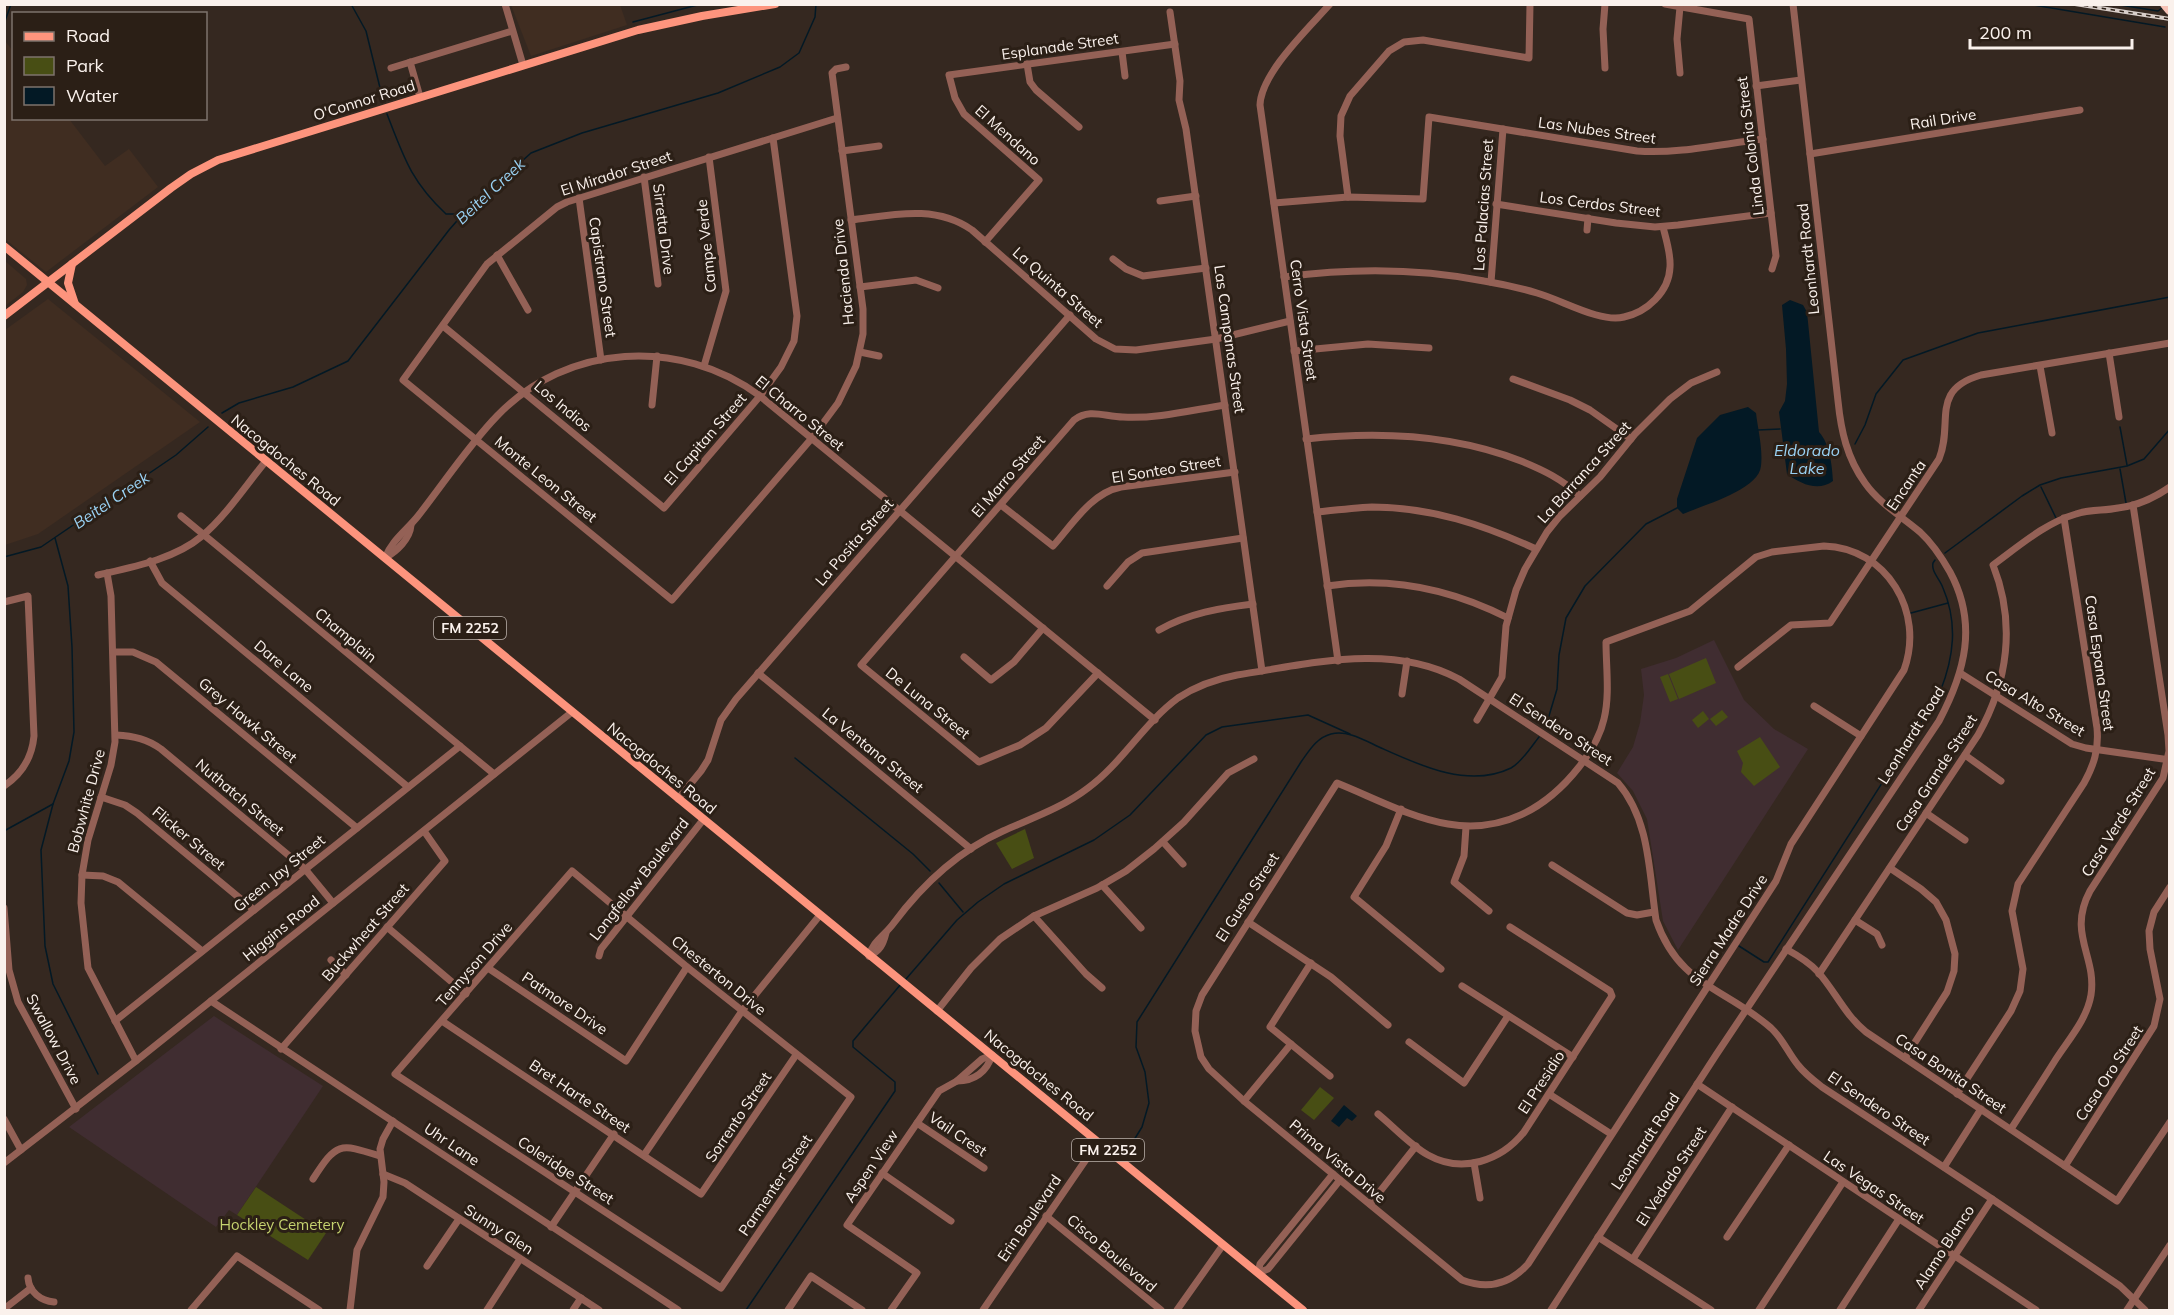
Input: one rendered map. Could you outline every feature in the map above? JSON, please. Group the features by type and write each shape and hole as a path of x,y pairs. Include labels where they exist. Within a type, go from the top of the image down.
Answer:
{"highway":[{"path":"2166,4 2169,10"}],"main road":[{"name":"O'Connor Road","path":"4,316 171,188 218,160 655,26 775,4"},
{"name":"Nacogdoches Road","path":"4,246 1303,1311"},
{"path":"72,264 68,283 75,304"}],"street":[{"path":"505,4 523,65"},
{"name":"Cerro Vista Street","path":"1330,4 1269,75 1261,94 1261,110 1338,661"},
{"path":"1274,203 1348,197 1341,116 1350,96 1389,51 1404,42 1423,40 1529,58 1530,4"},
{"path":"1605,4 1603,29 1605,68"},
{"path":"1665,4 1680,7 1677,39 1680,73"},
{"name":"Linda Colonia Street","path":"1680,7 1749,19 1776,256 1772,269"},
{"name":"Leonhardt Road","path":"1551,1311 1786,949 1935,726 1950,700 1964,657 1966,628 1957,586 1929,541 1878,498 1858,473 1847,451 1840,425 1793,7"},
{"name":"Las Campanas Street","path":"1170,12 1180,81 1179,100 1184,112 1262,671"},
{"path":"391,68 512,31"},
{"name":"Esplanade Street","path":"949,75 1175,44"},
{"path":"1122,52 1125,76"},
{"path":"410,62 420,97"},
{"path":"1027,64 1030,82 1036,90 1079,127"},
{"name":"Hacienda Drive","path":"672,600 812,438 843,394 860,352 864,323 832,73 836,69 846,67"},
{"name":"El Mendano","path":"949,75 955,98 964,114 1039,180 985,242"},
{"path":"1756,86 1801,80"},
{"name":"Rail Drive","path":"1810,154 2080,110"},
{"name":"Las Nubes Street","path":"1348,197 1423,199 1429,117 1655,153 1763,139"},
{"name":"El Mirador Street","path":"403,380 482,271 497,255 557,207 644,177 837,118"},
{"name":"Los Palacias Street","path":"1491,282 1503,129"},
{"name":"El Capitan Street","path":"664,508 760,396 788,356 796,333 796,316 773,138"},
{"path":"842,151 879,146"},
{"name":"Campe Verde","path":"704,366 726,291 709,157"},
{"name":"Sirretta Drive","path":"644,177 658,284"},
{"path":"1160,201 1196,196"},
{"name":"Capistrano Street","path":"579,198 601,360"},
{"name":"Los Cerdos Street","path":"1496,204 1641,226 1664,226 1771,213"},
{"name":"La Quinta Street","path":"851,220 914,213 934,214 964,225 1096,339 1120,350 1136,350 1216,339 1290,321"},
{"path":"1587,230 1588,218"},
{"path":"1284,277 1365,270 1424,272 1491,282 1538,294 1602,318 1624,317 1650,304 1665,287 1670,272 1670,257 1664,226"},
{"path":"497,255 528,310"},
{"path":"1113,259 1126,269 1143,276 1206,268"},
{"path":"860,287 916,280 938,288"},
{"name":"La Posita Street","path":"678,799 697,778 708,760 717,730 727,711 1070,315"},
{"name":"Los Indios","path":"443,326 664,508"},
{"name":"Encanta","path":"1738,667 1791,625 1830,623 1935,467 1942,453 1945,407 1952,391 1965,380 2169,343"},
{"path":"1294,351 1368,344 1429,348"},
{"path":"860,352 879,356"},
{"path":"2109,353 2119,417"},
{"path":"652,405 657,356"},
{"name":"El Charro Street","path":"385,558 390,547 404,529 411,525 497,416 525,393 563,371 601,360 657,356 704,366 733,379 760,396 1155,720"},
{"path":"2040,366 2052,433"},
{"name":"La Barranca Street","path":"1477,720 1502,677 1503,645 1522,575 1536,549 1558,517 1600,477 1630,439 1680,391 1697,380 1717,372"},
{"path":"1513,379 1570,400 1590,410 1630,439"},
{"name":"Monte Leon Street","path":"403,380 672,600"},
{"name":"El Marro Street","path":"861,665 1000,504 1080,416 1093,413 1133,418 1225,405"},
{"path":"1306,439 1344,435 1395,434 1470,445 1500,453 1549,473 1568,484 1580,496"},
{"path":"98,575 178,551 204,534 266,461"},
{"name":"El Sonteo Street","path":"1000,504 1053,546 1105,492 1120,487 1235,472"},
{"path":"2064,518 2087,511 2117,509 2133,505 2169,487"},
{"name":"Casa Verde Street","path":"2011,1129 2086,1012 2091,986 2082,936 2083,906 2090,891 2156,790 2169,760 2168,735 2133,505"},
{"path":"1317,512 1372,507 1431,512 1484,526 1536,549"},
{"name":"Champlain","path":"181,516 494,774"},
{"name":"Casa Grande Street","path":"1820,974 1988,718 2004,668 2007,632 2003,598 1993,565 2031,537 2064,518"},
{"name":"Casa Espana Street","path":"1958,1094 2011,1011 2020,991 2023,969 2013,910 2018,884 2084,783 2097,750 2097,728 2064,518"},
{"path":"1107,586 1128,562 1142,553 1243,538"},
{"name":"Sierra Madre Drive","path":"1488,1286 1513,1278 1528,1264 1776,882 1791,844 1904,670 1910,635 1904,600 1892,582 1872,563 1850,550 1830,546 1761,554 1745,563 1690,611 1606,642 1607,696 1604,718 1595,743 1585,760"},
{"name":"Dare Lane","path":"150,561 162,583 408,787"},
{"name":"Bobwhite Drive","path":"107,573 111,596 116,735 114,753 88,840 82,874 81,903 86,961 90,975 136,1061"},
{"path":"1327,586 1366,582 1410,585 1462,597 1509,618"},
{"path":"4,602 28,596 33,743 24,767 4,786"},
{"path":"1159,630 1200,613 1253,604"},
{"path":"964,657 992,680 1014,662 1043,628"},
{"name":"Grey Hawk Street","path":"113,652 133,652 156,662 357,828"},
{"name":"El Sendero Street","path":"869,956 878,952 884,943 886,933 923,888 971,849 997,834 1070,801 1088,789 1178,699 1201,686 1221,678 1262,671 1377,658 1407,661 1443,670 1618,783 1636,810 1644,835 1654,912 1660,932 1672,955 1690,974 1747,1009 1777,1035 1798,1065 1822,1087 2120,1286 2145,1311"},
{"path":"1402,694 1407,661"},
{"name":"De Luna Street","path":"861,665 979,762 1020,745 1046,728 1098,673"},
{"name":"La Ventana Street","path":"758,673 971,849"},
{"name":"Casa Alto Street","path":"1960,673 2078,746 2169,760"},
{"path":"1814,706 1861,736"},
{"name":"Higgins Road","path":"4,1163 76,1109 572,712"},
{"name":"Nuthatch Street","path":"116,735 137,737 161,749 305,869 333,903"},
{"name":"Green Jay Street","path":"115,1021 460,746"},
{"path":"1965,755 2001,781"},
{"path":"937,1011 988,950 1011,931 1034,916 1102,885 1126,871 1184,822 1228,773 1254,759"},
{"path":"1441,969 1354,897 1386,846 1401,809 1431,820 1466,826 1500,823 1531,811 1555,795 1585,760"},
{"name":"El Gusto Street","path":"1195,1031 1196,1011 1202,995 1337,783 1401,809"},
{"name":"Flicker Street","path":"101,797 125,805 137,813 254,910"},
{"path":"1926,813 1965,840"},
{"name":"Longfellow Boulevard","path":"599,956 601,949 703,820"},
{"path":"1466,826 1464,856 1454,882 1489,911"},
{"name":"Buckwheat Street","path":"281,1049 446,861 424,831"},
{"path":"1163,842 1183,864"},
{"path":"1552,866 1621,911 1632,914 1654,912"},
{"path":"1890,868 1921,889 1940,908 1948,926 1955,960 1953,976 1947,992 1905,1058"},
{"name":"Chesterton Drive","path":"572,871 687,967 851,1097"},
{"name":"Tennyson Drive","path":"395,1074 572,871"},
{"path":"82,874 103,876 118,882 202,951"},
{"path":"1102,885 1141,928"},
{"name":"Casa Oro Street","path":"2065,1166 2154,1026 2160,999 2150,949 2149,931 2154,912 2169,887"},
{"name":"Swallow Drive","path":"4,909 9,970 18,1002 76,1109"},
{"path":"644,1155 742,1011 820,915"},
{"path":"1034,916 1086,974 1102,988"},
{"path":"1855,920 1877,934 1882,945"},
{"path":"1248,922 1311,963 1388,1024"},
{"path":"387,927 466,994"},
{"name":"El Presidio","path":"1474,1163 1494,1157 1513,1145 1524,1132 1612,996 1610,991 1510,927"},
{"name":"Casa Bonita Street","path":"1786,949 1798,955 1820,974 1857,1025 2117,1202 2169,1122"},
{"path":"331,960 346,975"},
{"path":"1311,963 1270,1027 1330,1076"},
{"name":"Patmore Drive","path":"488,968 626,1061 687,967"},
{"path":"1462,986 1573,1057"},
{"name":"Uhr Lane","path":"211,1001 678,1311"},
{"path":"1409,1042 1464,1083 1508,1016"},
{"name":"Bret Harte Street","path":"442,1021 701,1194"},
{"name":"Prima Vista Drive","path":"1195,1031 1201,1057 1209,1070 1244,1101 1454,1275 1472,1284 1488,1286"},
{"path":"1244,1101 1291,1044"},
{"name":"Sorrento Street","path":"701,1194 796,1055"},
{"name":"Aspen View","path":"891,1311 917,1273 847,1225 941,1089 957,1082 982,1059 992,1055"},
{"name":"Coleridge Street","path":"395,1074 721,1288"},
{"name":"Las Vegas Street","path":"1698,1084 2036,1311"},
{"path":"1549,1094 1611,1134"},
{"name":"Parmenter Street","path":"721,1288 851,1097"},
{"name":"El Vedado Street","path":"1633,1259 1732,1107"},
{"path":"1944,1167 1982,1109"},
{"path":"1378,1114 1416,1146 1436,1159 1456,1164 1474,1163 1479,1198"},
{"path":"4,1119 21,1150"},
{"path":"350,1311 357,1250 361,1238 380,1207 384,1192 380,1156 383,1139 393,1121"},
{"name":"Vail Crest","path":"917,1123 984,1168"},
{"path":"551,1227 614,1134"},
{"name":"Erin Boulevard","path":"986,1309 1046,1216 1098,1142"},
{"path":"1727,1237 1788,1145"},
{"path":"1370,1204 1416,1146"},
{"path":"313,1179 326,1158 338,1148 353,1148 380,1156"},
{"path":"882,1173 951,1221"},
{"name":"Sunny Glen","path":"383,1174 405,1183 599,1311"},
{"path":"1258,1273 1260,1264 1333,1174"},
{"path":"1258,1273 1268,1269 1340,1180"},
{"path":"1760,1311 1844,1182"},
{"name":"Alamo Blanco","path":"1919,1311 1992,1199"},
{"name":"Cisco Boulevard","path":"1046,1216 1161,1311"},
{"path":"427,1266 459,1219"},
{"path":"1840,1311 1899,1220"},
{"path":"1598,1237 1711,1311"},
{"path":"1177,1311 1223,1245"},
{"path":"2127,1311 2169,1245"},
{"path":"193,1310 237,1257 319,1311"},
{"path":"487,1311 520,1259"},
{"path":"788,1311 812,1276 862,1311"},
{"path":"28,1278 31,1288 42,1299 54,1302"},
{"path":"4,1309 31,1288"},
{"path":"573,1311 581,1298"}],"shaded area":[{"path":"511,5 620,5 627,25 531,56"},
{"path":"5,41 12,50 12,120 70,120 105,166 129,149 158,187 46,272 5,239"},
{"path":"5,261 26,279 27,285 23,292 5,306"},
{"path":"48,299 200,422 38,534 5,545 5,330"},
{"path":"1714,640 1744,700 1774,729 1808,749 1678,950 1663,921 1647,819 1633,791 1617,773 1633,747 1640,723 1644,695 1641,669 1676,658"},
{"path":"214,1016 323,1086 237,1215 229,1210 216,1227 69,1127"}],"green space":[{"path":"1706,658 1716,683 1679,699 1669,674"},
{"path":"1668,674 1678,699 1670,702 1660,677"},
{"path":"1722,710 1728,717 1716,726 1710,719"},
{"path":"1703,711 1709,719 1698,728 1692,720"},
{"path":"1760,737 1780,767 1754,786 1741,772 1743,763 1737,751"},
{"path":"1025,829 1034,858 1012,869 996,843"},
{"path":"1320,1087 1334,1098 1314,1120 1301,1110"},
{"name":"Hockley Cemetery","path":"256,1187 326,1233 308,1260 237,1215"}],"water":[{"name":"Eldorado Lake","path":"1790,300 1803,305 1807,312 1819,432 1828,449 1833,475 1833,481 1821,486 1804,484 1787,474 1779,412 1785,401 1787,384 1782,305"},
{"path":"1748,407 1756,413 1760,440 1761,466 1758,475 1729,496 1683,514 1677,508 1677,499 1697,438 1720,415"},
{"path":"1344,1105 1357,1116 1352,1121 1347,1118 1339,1127 1331,1121"}],"waterway":[{"path":"4,24 11,4"},
{"path":"351,4 366,31 383,100"},
{"path":"633,22 701,4"},
{"name":"Beitel Creek","path":"222,413 239,403 293,387 348,361 463,214 531,153 582,133 718,93 780,67 799,53 815,17 816,4"},
{"path":"2027,4 2165,27"},
{"path":"2114,4 2158,11 2162,8"},
{"path":"387,114 404,156 424,191 446,214 462,214"},
{"path":"1855,444 1865,425 1876,394 1903,360 1978,333 2170,297"},
{"name":"Beitel Creek","path":"4,557 41,547 176,455 208,427"},
{"path":"2120,427 2127,465"},
{"path":"1758,430 1780,429"},
{"path":"1945,553 2040,485 2061,478 2127,466 2144,459 2170,429"},
{"path":"1828,451 1839,449"},
{"path":"2120,469 2126,503"},
{"path":"2041,487 2056,518"},
{"path":"1546,726 1557,689 1559,655 1566,618 1585,586 1646,524 1677,508"},
{"path":"55,538 68,586 74,732 69,761 53,804 41,850 45,946 53,984 98,1074"},
{"path":"1739,946 1764,962 1768,962 1940,692 1951,653 1952,627 1948,601 1933,569 1935,560"},
{"path":"1911,613 1948,603"},
{"path":"906,979 957,920 978,902 1004,884 1094,840 1130,815 1206,735 1222,727 1308,715 1350,734"},
{"path":"1126,1153 1142,1127 1149,1103 1145,1072 1136,1047 1137,1022 1313,745 1331,734 1344,733 1427,767 1444,772 1478,776 1495,774 1511,768 1523,758 1539,737"},
{"path":"795,758 913,854 930,871"},
{"path":"4,831 53,804"},
{"path":"939,883 963,912"},
{"path":"746,1310 895,1091 895,1082 853,1047 853,1041 901,984"}],"railway":[{"path":"2075,4 2170,19"}]}
